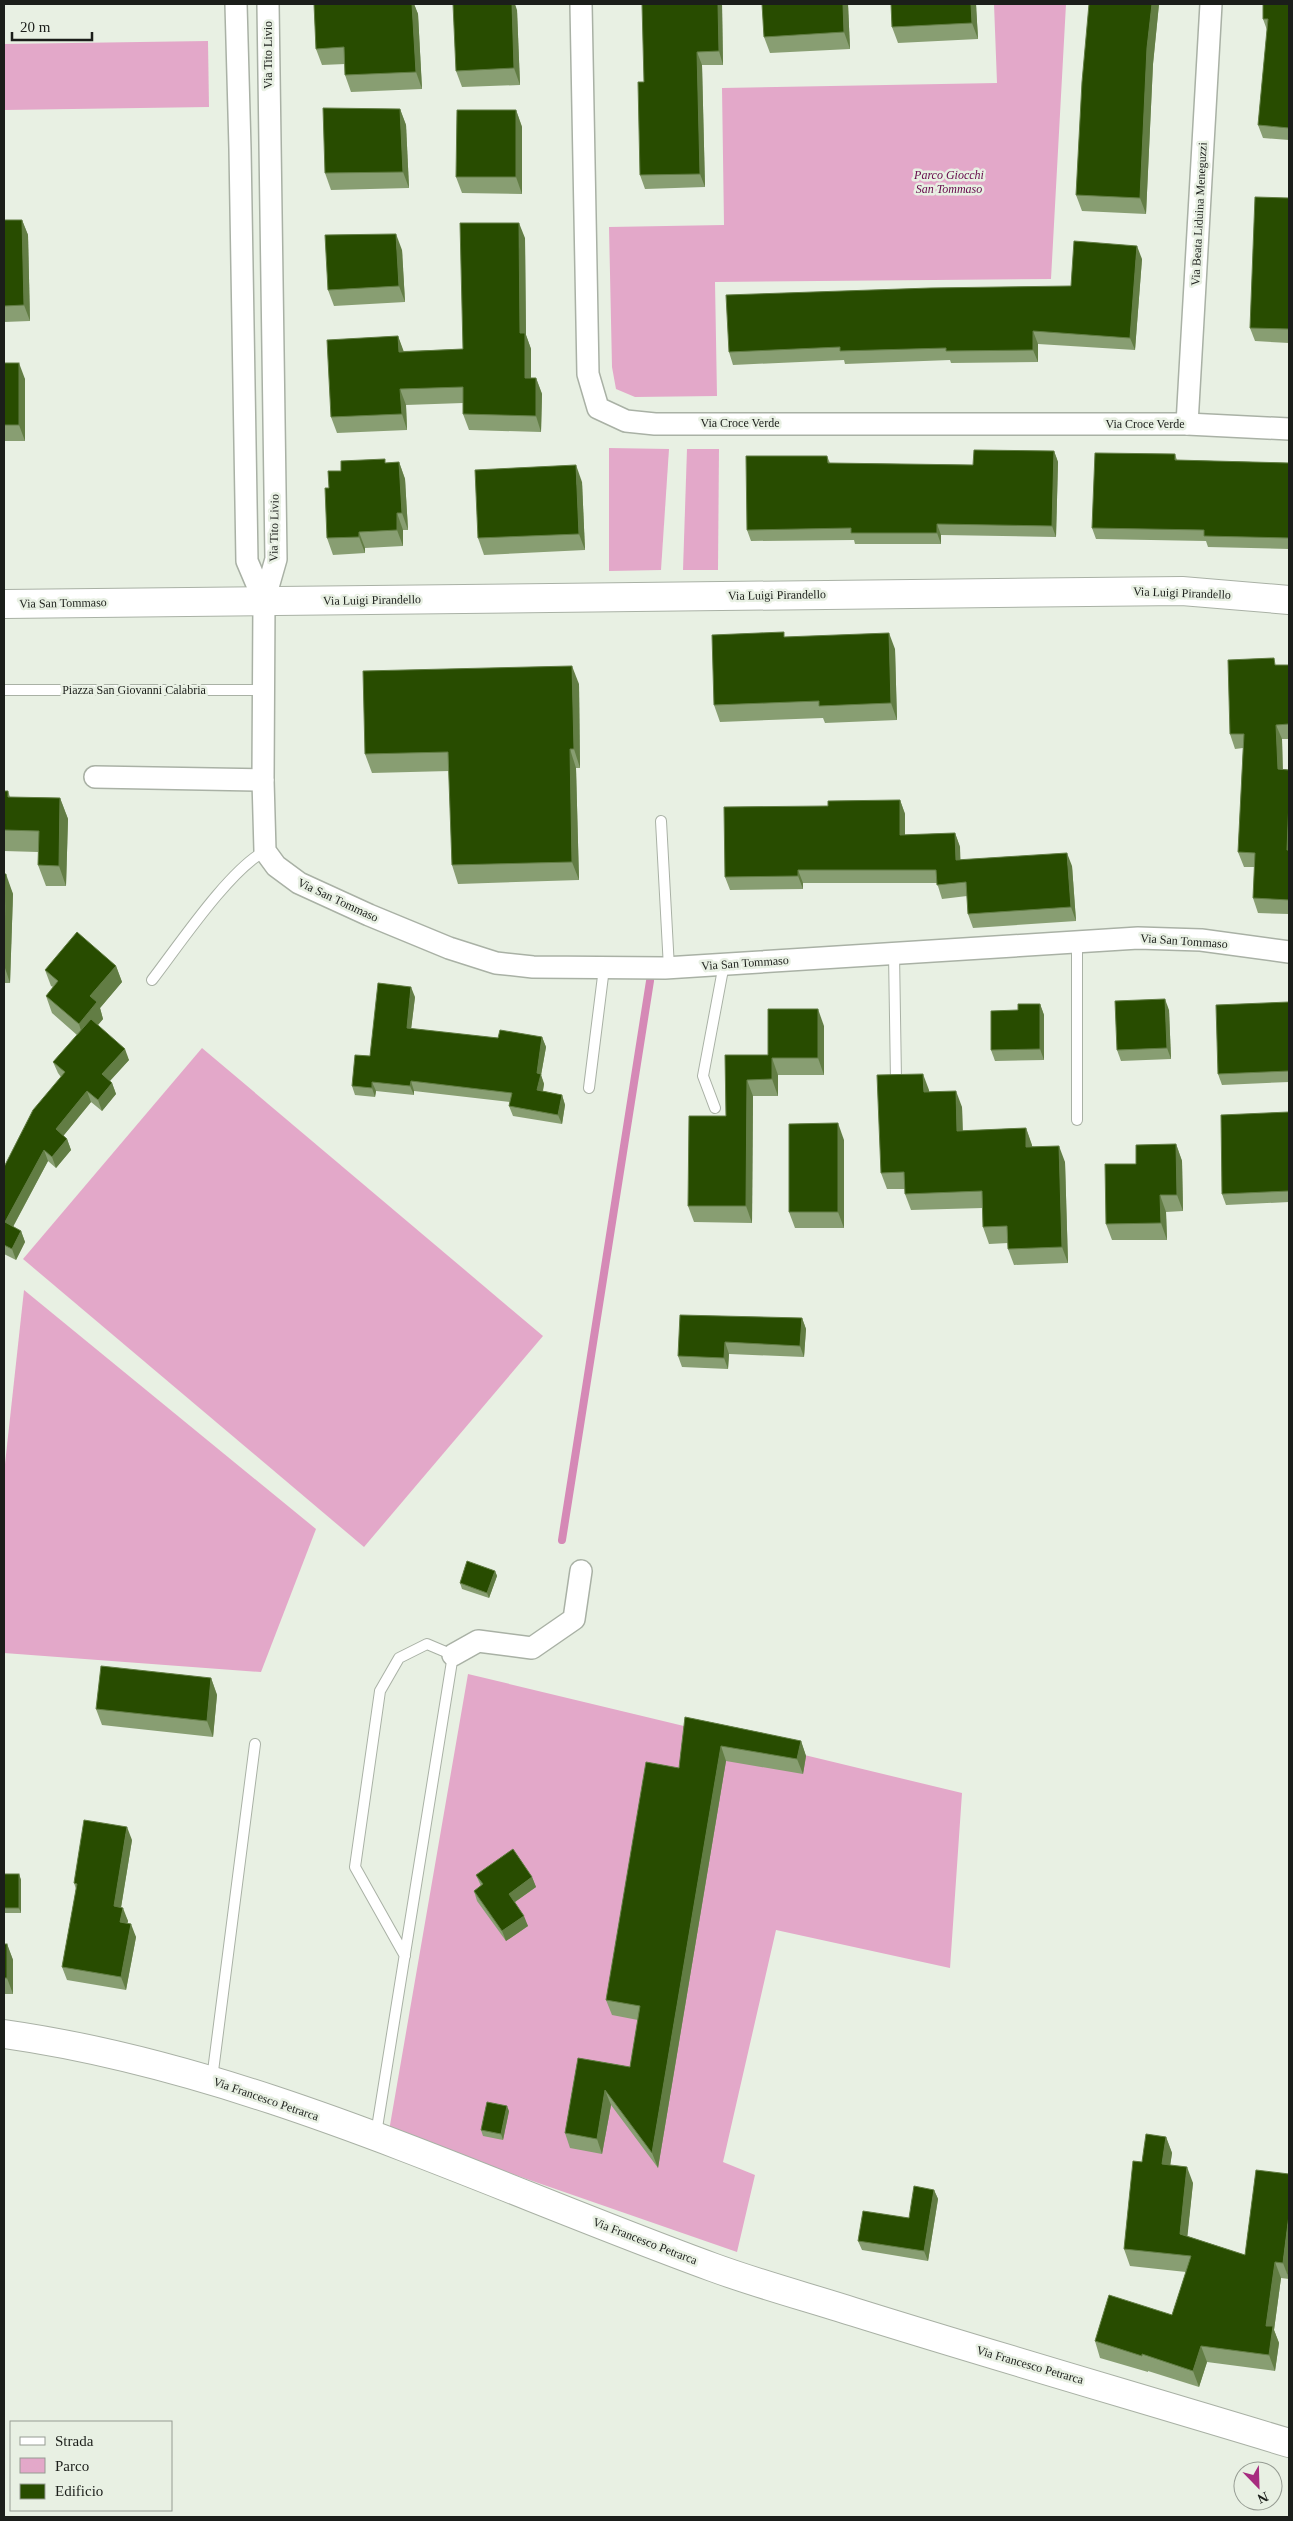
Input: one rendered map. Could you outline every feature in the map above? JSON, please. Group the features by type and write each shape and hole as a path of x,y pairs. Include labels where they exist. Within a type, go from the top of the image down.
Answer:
{"street":[{"name":"Via Tito Livio","path":"236,4 240,106 247,561 264,601"},
{"name":"Via Tito Livio","path":"264,601 276,559 268,4"},
{"name":"Via Croce Verde","path":"581,4 588,374 598,408 626,421 655,424 1187,424 1289,429"},
{"name":"Via Beata Liduina Meneguzzi","path":"1187,424 1211,4"},
{"name":"Via Tito Livio","path":"240,106 269,106"},
{"path":"241,190 270,190"},
{"name":"Via Luigi Pirandello","path":"264,601 1182,591 1289,600"},
{"path":"264,601 263,780 265,851"},
{"name":"Via San Tommaso","path":"4,604 264,601"},
{"path":"95,777 263,780"},
{"name":"Via San Tommaso","path":"265,851 276,866 299,883 369,915 449,948 496,963 533,967 669,968 1138,938 1201,940 1289,952"},
{"path":"453,1655 478,1642 532,1648 574,1619 581,1571"},
{"name":"Via Francesco Petrarca","path":"4,2034 50,2041 212,2080 375,2138 715,2268 913,2330 1289,2443"}],"lane":[{"name":"Piazza San Giovanni Calabria","path":"4,690 263,690"},
{"path":"661,821 669,968"},
{"path":"152,980 234,876 250,858 265,851"},
{"path":"1077,941 1077,1120"},
{"path":"894,953 896,1080"},
{"path":"715,1108 703,1076 724,964"},
{"path":"589,1088 604,968"},
{"path":"375,2138 405,1956 453,1655 426,1644 399,1658 380,1691 355,1867 405,1956"},
{"path":"212,2080 256,1744"}],"green space":[{"name":"Parco Giocchi San Tommaso","path":"994,4 1066,4 1051,279 715,282 717,396 635,397 616,389 612,367 609,227 724,225 722,88 997,83"},
{"path":"208,41 209,107 4,110 4,44"},
{"path":"609,448 669,449 661,570 609,571"},
{"path":"687,449 719,449 718,570 683,570"},
{"path":"202,1048 543,1336 364,1547 23,1259"},
{"path":"24,1290 316,1529 261,1672 4,1653 4,1473"},
{"path":"468,1674 962,1793 950,1968 776,1930 723,2162 755,2175 737,2252 389,2131"}],"building":[{"path":"314,4 412,4 416,72 345,75 344,47 316,49"},
{"path":"453,4 512,4 514,68 456,71"},
{"path":"642,4 718,4 719,51 697,52 700,174 640,175 638,82 644,82"},
{"path":"762,4 843,4 844,32 764,37"},
{"path":"891,4 971,4 972,23 892,27"},
{"path":"1089,4 1152,4 1147,48 1140,198 1076,195 1082,82"},
{"path":"1263,4 1289,4 1289,128 1258,125 1268,19 1263,19"},
{"path":"323,108 400,109 403,172 325,173"},
{"path":"457,110 516,110 516,177 456,177"},
{"path":"1255,197 1289,198 1289,329 1250,328"},
{"path":"4,220 22,220 24,305 4,306"},
{"path":"460,223 519,223 520,333 525,333 525,378 536,378 536,416 463,414 463,387 400,389 402,414 331,417 327,340 398,336 399,352 463,349"},
{"path":"396,234 399,286 328,290 325,235"},
{"path":"1074,241 1137,246 1130,338 1033,331 1033,350 946,351 946,348 840,351 840,347 729,352 726,295 930,288 1071,286"},
{"path":"4,363 19,363 19,425 4,425"},
{"path":"974,450 1054,451 1052,526 937,524 937,533 851,533 851,528 747,530 746,456 827,456 828,463 973,465"},
{"path":"1095,453 1175,454 1175,460 1289,463 1289,538 1204,536 1204,530 1092,528"},
{"path":"385,459 385,463 399,462 402,513 397,513 397,530 359,532 359,537 327,538 325,488 329,488 328,471 341,471 341,461"},
{"path":"576,465 579,534 478,538 475,470"},
{"path":"784,632 784,637 889,633 891,703 819,706 819,701 714,705 712,635"},
{"path":"1274,658 1275,665 1289,665 1289,724 1276,725 1278,769 1289,770 1287,850 1289,850 1289,900 1253,898 1255,853 1238,852 1244,734 1230,734 1228,660"},
{"path":"572,666 574,749 570,749 572,862 452,865 448,752 365,754 363,671"},
{"path":"4,791 8,791 8,797 60,798 59,866 38,865 39,831 4,830"},
{"path":"900,800 900,835 955,833 956,860 1067,853 1071,907 968,914 966,882 937,885 936,870 798,870 798,876 725,877 724,807 828,806 828,801"},
{"path":"4,874 6,874 4,936"},
{"path":"77,932 116,966 90,996 97,1002 79,1024 46,996 58,981 45,970"},
{"path":"378,983 411,987 407,1028 498,1038 500,1030 542,1037 537,1073 541,1074 537,1090 562,1095 558,1115 509,1106 512,1093 411,1081 410,1086 372,1082 372,1088 352,1086 355,1055 370,1056"},
{"path":"1165,999 1167,1048 1117,1050 1115,1001"},
{"path":"1289,1002 1289,1071 1218,1074 1216,1005"},
{"path":"1018,1004 1040,1004 1040,1049 991,1050 991,1011 1018,1010"},
{"path":"768,1009 818,1009 818,1058 772,1058 772,1079 747,1080 746,1206 688,1206 689,1116 726,1116 725,1055 768,1055"},
{"path":"91,1019 125,1049 102,1074 112,1083 98,1100 87,1091 56,1129 67,1139 52,1157 44,1150 5,1222 21,1231 12,1249 4,1245 4,1167 33,1110 65,1072 53,1062"},
{"path":"923,1074 924,1092 956,1091 957,1131 1026,1128 1026,1147 1059,1146 1062,1247 1008,1249 1007,1226 983,1227 982,1191 905,1194 904,1172 881,1173 877,1075"},
{"path":"1289,1112 1289,1191 1222,1194 1221,1115"},
{"path":"838,1123 838,1212 789,1212 789,1124"},
{"path":"1176,1144 1177,1195 1160,1195 1161,1223 1106,1224 1105,1164 1136,1164 1136,1145"},
{"path":"680,1315 802,1318 800,1346 725,1342 724,1358 678,1356"},
{"path":"467,1561 495,1571 487,1593 460,1583"},
{"path":"101,1666 211,1678 207,1721 96,1709"},
{"path":"685,1717 801,1741 797,1759 721,1746 652,2153 605,2090 597,2139 565,2133 578,2058 630,2067 640,2006 606,2000 646,1762 679,1768"},
{"path":"84,1820 127,1827 114,1906 123,1908 120,1922 131,1924 121,1977 62,1967 77,1884 74,1883"},
{"path":"513,1849 532,1877 509,1894 524,1916 502,1931 474,1891 483,1884 476,1875"},
{"path":"4,1874 19,1874 19,1908 4,1908"},
{"path":"4,1944 7,1944 7,1978 4,1978"},
{"path":"487,2102 507,2106 501,2134 481,2130"},
{"path":"1146,2134 1166,2137 1162,2164 1187,2167 1180,2234 1245,2255 1256,2170 1289,2174 1289,2215 1283,2263 1275,2262 1266,2326 1273,2326 1269,2355 1201,2346 1193,2371 1095,2341 1109,2295 1172,2315 1191,2256 1124,2249 1133,2161 1142,2162"},
{"path":"914,2186 934,2190 924,2251 858,2241 863,2211 909,2218"}],"waterway":[{"path":"562,1540 650,981"}]}
